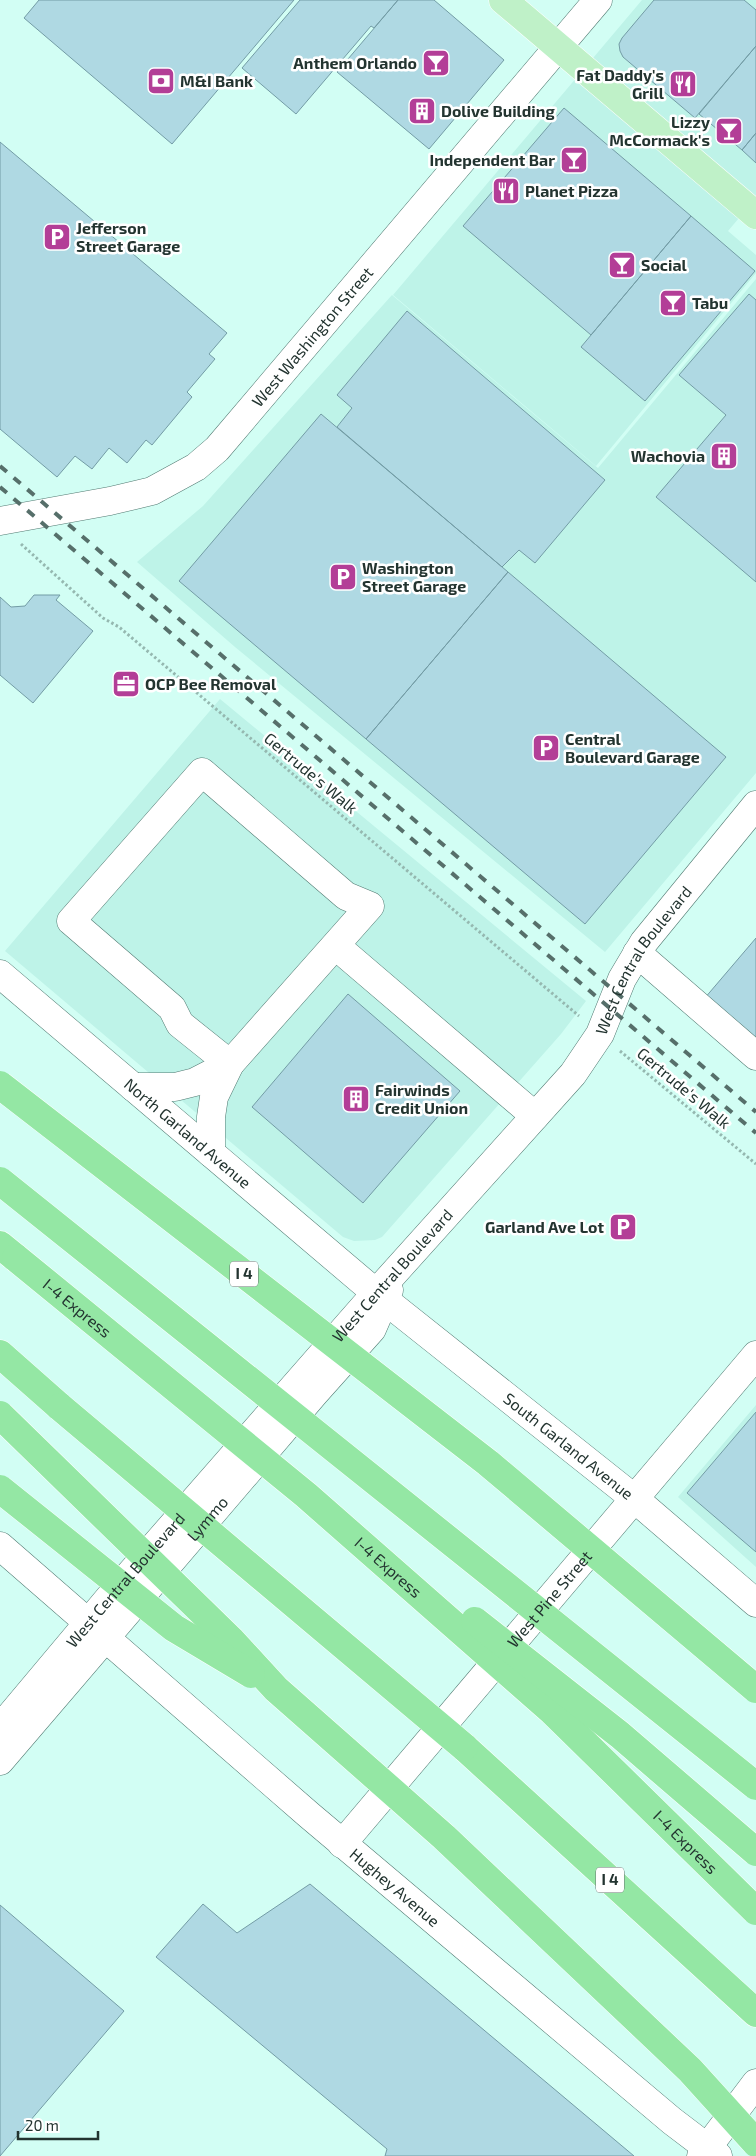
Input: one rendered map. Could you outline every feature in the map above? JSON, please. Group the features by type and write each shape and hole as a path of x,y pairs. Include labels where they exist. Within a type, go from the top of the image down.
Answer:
{"highway":[{"name":"I 4","path":"0,1085 488,1463 756,1689"},
{"path":"0,1181 756,1786"},
{"name":"I-4 Express","path":"0,1245 306,1495 552,1711 756,1911"},
{"name":"I 4","path":"0,1354 464,1746 756,2013"},
{"path":"0,1415 231,1640 276,1689 444,1837 690,2070 756,2142"},
{"path":"0,1489 174,1628 276,1689"},
{"path":"306,1495 462,1611 620,1735 756,1852"}],"main road":[{"path":"503,0 756,215"}],"street":[{"name":"West Washington Street","path":"0,521 136,496 166,485 206,459 223,442 598,0"},
{"path":"211,1153 211,1117 214,1097 230,1064 370,906 346,896 202,772 71,921 172,1008 180,1024 230,1064"},
{"name":"West Central Boulevard","path":"0,1728 98,1630 381,1296 400,1266 572,1074 600,1034 622,978 636,954 664,916 756,805"},
{"path":"336,946 535,1116"},
{"path":"636,954 756,1056"},
{"name":"North Garland Avenue","path":"0,974 381,1296"},
{"path":"133,1087 175,1086 195,1082 230,1064"},
{"name":"South Garland Avenue","path":"381,1296 635,1499 756,1603"},
{"name":"West Pine Street","path":"342,1844 756,1354"},
{"name":"Hughey Avenue","path":"0,1546 342,1844 708,2153"},
{"path":"0,1762 98,1630"},
{"path":"708,2153 756,2083"}],"path":[{"name":"Gertrude's Walk","path":"32,555 103,618 119,627 574,1012"},
{"name":"Gertrude's Walk","path":"620,1050 756,1164"}],"shaded area":[{"path":"642,0 756,0 756,198 728,231 756,255 756,273 596,466 393,295"},
{"path":"756,279 756,773 605,952 235,647 137,562 203,506 392,295 598,468"},
{"path":"220,699 586,1001 561,1034 382,1237 375,1240 354,1241 343,1237 5,951"},
{"path":"756,1405 756,1567 678,1497"}],"building":[{"name":"M&I Bank","path":"39,0 294,0 172,144 24,18"},
{"path":"300,0 398,0 374,28 371,26 296,114 242,68"},
{"name":"Dolive Building","path":"398,0 434,0 504,60 429,149 337,72"},
{"path":"654,0 744,0 756,10 756,46 695,118 623,57 620,51 619,44 622,38"},
{"path":"756,46 756,133 742,150 699,114"},
{"path":"564,108 691,216 591,335 463,226"},
{"path":"756,133 756,163 742,150"},
{"name":"Jefferson Street Garage","path":"0,142 227,333 209,354 215,359 187,392 192,397 152,445 146,440 127,463 109,448 92,469 75,456 57,477 0,429"},
{"name":"Tabu","path":"691,216 755,271 645,401 581,347"},
{"name":"Wachovia","path":"749,294 756,300 756,582 656,497 726,415 679,375"},
{"path":"407,311 605,480 535,563 519,550 502,567 337,427 352,408 337,395"},
{"name":"Washington Street Garage","path":"321,414 508,572 366,739 179,581"},
{"name":"Central Boulevard Garage","path":"508,572 726,757 585,924 366,739"},
{"path":"34,595 60,595 56,600 93,631 33,703 0,675 0,597 11,607 25,606"},
{"path":"756,938 756,1043 704,999"},
{"name":"Fairwinds Credit Union","path":"348,994 460,1091 363,1203 252,1107"},
{"path":"756,1412 756,1552 687,1493"},
{"path":"310,1884 634,2156 385,2156 387,2149 156,1957 203,1904 237,1933"},
{"path":"0,1905 124,2011 0,2156"}],"railway":[{"path":"0,466 756,1112"},
{"path":"0,487 756,1133"}],"place":[{"name":"Anthem Orlando","path":"436,63"},
{"name":"M&I Bank","path":"161,81"},
{"name":"Fat Daddy's Grill","path":"683,84"},
{"name":"Dolive Building","path":"422,111"},
{"name":"Lizzy McCormack's","path":"729,131"},
{"name":"Independent Bar","path":"574,160"},
{"name":"Planet Pizza","path":"506,191"},
{"name":"Jefferson Street Garage","path":"57,237"},
{"name":"Social","path":"622,265"},
{"name":"Tabu","path":"673,303"},
{"name":"Wachovia","path":"724,456"},
{"name":"Washington Street Garage","path":"343,577"},
{"name":"OCP Bee Removal","path":"126,684"},
{"name":"Central Boulevard Garage","path":"546,748"},
{"name":"Fairwinds Credit Union","path":"356,1099"},
{"name":"Garland Ave Lot","path":"623,1227"}]}
